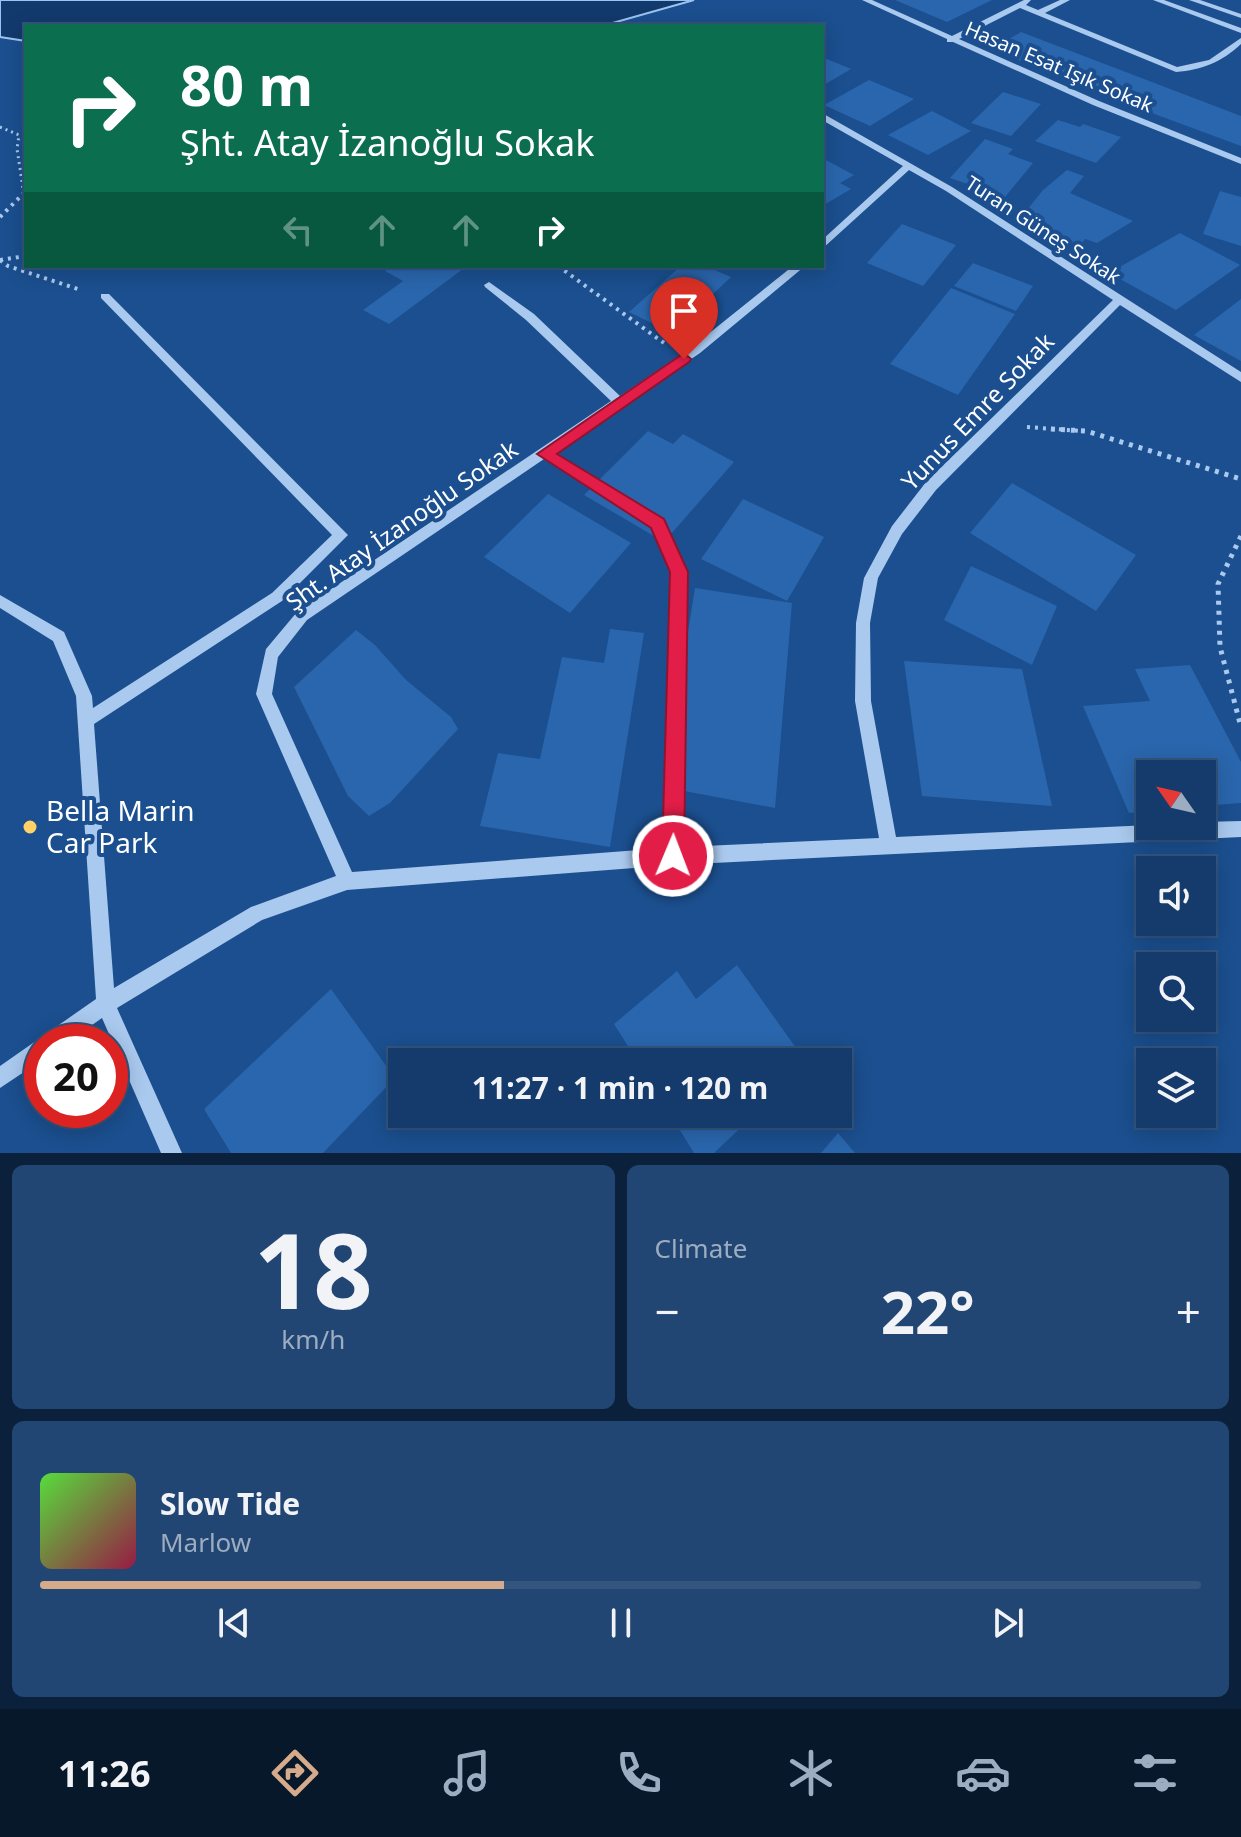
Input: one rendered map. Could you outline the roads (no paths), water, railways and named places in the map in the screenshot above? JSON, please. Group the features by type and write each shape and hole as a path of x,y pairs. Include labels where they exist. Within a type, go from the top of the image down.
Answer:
{"street":[{"name":"Hasan Esat Işık Sokak","path":"866,0 950,40 1241,161"},
{"path":"950,40 1030,0"},
{"path":"1038,13 1066,0"},
{"path":"1157,0 1241,31"},
{"path":"1193,0 1241,16"},
{"path":"1020,5 1176,70 1196,69 1226,55 1241,40"},
{"name":"Turan Güneş Sokak","path":"824,117 908,166 1241,378"},
{"path":"824,244 908,166"},
{"name":"Şht. Atay İzanoğlu Sokak","path":"347,881 264,694 271,654 302,616 684,359 798,268"},
{"path":"489,285 530,317 619,402"},
{"path":"87,720 277,597 341,535 105,296"},
{"name":"Yunus Emre Sokak","path":"889,844 863,701 863,623 871,578 897,530 931,486 1118,301"},
{"path":"545,454 657,524 679,572 673,856"},
{"path":"0,601 59,637 84,696 106,1004 172,1153"},
{"path":"77,1024 257,913 347,881 673,856 1241,829"},
{"path":"0,1078 24,1061"}],"water":[{"path":"0,0 694,0 609,24 24,24 24,41 0,37"}],"place":[{"name":"Bella Marin Car Park","path":"30,827"}]}
